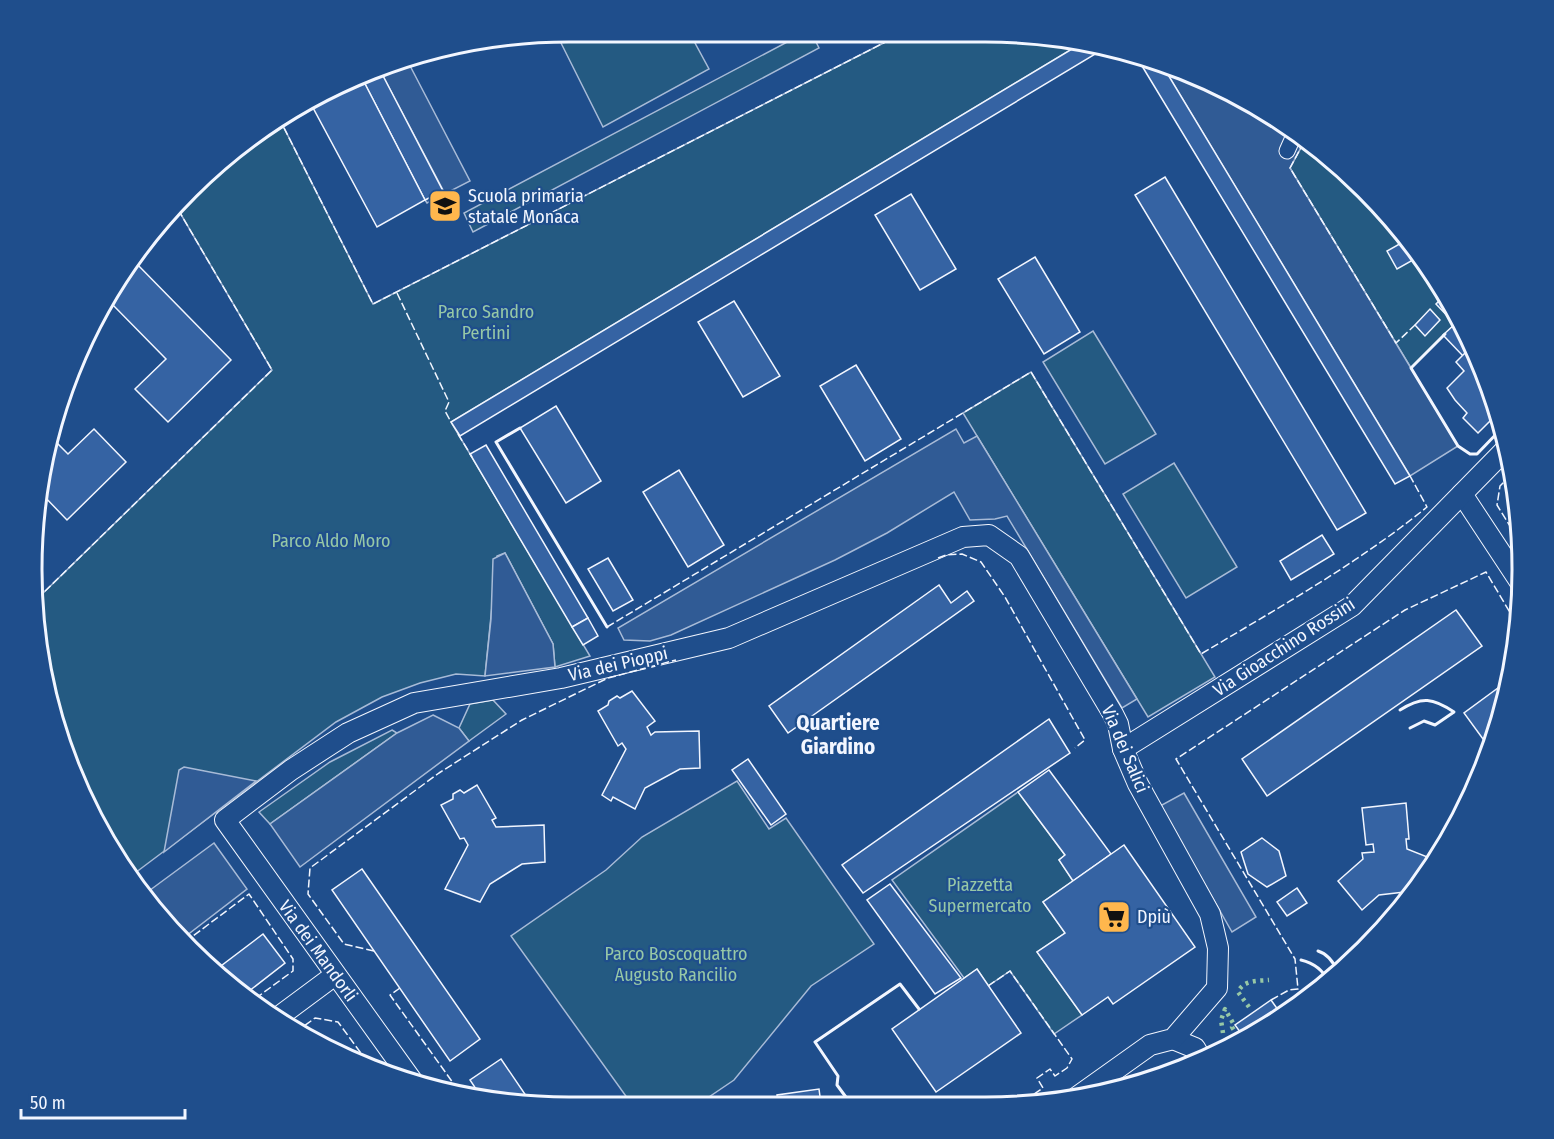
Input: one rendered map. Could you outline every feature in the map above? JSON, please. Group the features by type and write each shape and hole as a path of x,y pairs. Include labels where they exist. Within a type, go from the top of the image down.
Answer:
{"street":[{"path":"1287,151 1292,141"},
{"name":"Via Gioacchino Rossini","path":"1123,749 1352,606 1499,456"},
{"path":"1462,494 1512,570"},
{"name":"Via dei Pioppi","path":"225,820 291,770 348,733 414,703 561,678 729,638 963,537 989,535 1019,556"},
{"name":"Via dei Salici","path":"1019,556 1113,714 1118,724 1123,749 1138,784 1210,914 1218,948 1217,988 1173,1039"},
{"name":"Via dei Mandorli","path":"225,820 405,1070"},
{"path":"284,1013 335,975"},
{"path":"1093,1086 1150,1045 1173,1039 1194,1048 1197,1052"}],"green space":[{"path":"561,42 694,42 709,69 603,127"},
{"path":"787,42 816,42 819,48 473,232 464,213"},
{"name":"Parco Aldo Moro","path":"885,42 1019,43 1071,50 451,422 590,656 555,667 553,644 505,553 497,556 485,676 456,674 420,683 382,697 336,722 137,871 96,803 70,739 52,672 43,593 272,370 181,214 222,173 248,151 283,127 373,304"},
{"path":"1301,147 1332,173 1381,222 1423,276 1453,326 1411,368 1290,168"},
{"path":"1093,331 1156,434 1105,464 1043,362"},
{"path":"1031,372 1215,677 1148,717 963,413"},
{"path":"1174,463 1237,567 1186,598 1123,494"},
{"path":"493,700 506,714 469,741 459,728 470,704"},
{"path":"392,730 397,733 270,824 259,812 330,762"},
{"name":"Parco Boscoquattro Augusto Rancilio","path":"737,781 769,829 786,818 874,944 811,986 734,1080 709,1097 627,1097 511,936 606,870 642,837"},
{"name":"Piazzetta Supermercato","path":"1018,792 1065,855 1059,860 1073,881 1043,902 1065,933 1037,952 1082,1015 1054,1034 1010,971 988,986 977,969 964,978 892,880"}],"shaded area":[{"path":"411,67 470,181 427,203 425,200 443,190 383,76"},
{"path":"1168,75 1218,96 1278,131 1301,147 1290,168 1458,446 1410,476"},
{"path":"956,429 964,443 977,436 1137,699 1122,708 1007,516 970,520 954,492 887,533 835,560 671,635 650,641 624,640 618,628"},
{"path":"505,553 553,644 555,667 485,676 491,619 493,559"},
{"path":"433,715 459,728 469,741 300,867 270,824 397,733"},
{"path":"184,767 256,781 164,852 179,770"},
{"path":"1184,793 1256,917 1232,932 1160,806"},
{"path":"214,843 247,889 189,934 150,890"}],"building":[{"path":"1071,50 1095,54 460,436 451,422"},
{"path":"1142,66 1168,75 1410,476 1395,484"},
{"path":"383,76 443,191 425,200 365,83"},
{"path":"365,83 425,200 377,227 314,109"},
{"path":"1165,177 1366,513 1337,530 1135,195"},
{"path":"911,194 956,269 920,290 875,215"},
{"path":"1400,244 1412,261 1397,269 1387,251"},
{"path":"1035,257 1080,332 1044,354 998,279"},
{"path":"138,266 231,360 168,422 135,389 166,359 113,305"},
{"path":"734,301 780,376 743,397 698,322"},
{"path":"1438,302 1446,314 1436,304"},
{"path":"1430,309 1440,320 1425,336 1415,325"},
{"path":"1452,326 1466,353 1463,356 1443,335"},
{"path":"1465,353 1484,400 1490,421 1478,433 1463,418 1467,413 1447,388 1464,371 1456,362"},
{"path":"856,365 901,439 865,461 820,386"},
{"path":"556,406 601,481 566,503 520,428"},
{"path":"94,429 126,462 67,520 47,499 58,444 68,454"},
{"path":"486,445 588,618 572,627 470,454"},
{"path":"679,470 724,545 688,567 643,492"},
{"path":"1322,535 1334,554 1291,580 1280,561"},
{"path":"608,558 633,600 613,611 588,569"},
{"path":"939,585 951,603 967,591 974,601 788,733 769,706"},
{"path":"1456,610 1482,646 1267,796 1242,759"},
{"path":"588,618 598,636 583,645 572,627"},
{"path":"1498,688 1484,740 1464,713"},
{"path":"632,691 655,721 647,727 651,735 655,732 699,731 700,768 680,769 645,788 635,809 613,797 611,801 602,795 626,749 622,743 618,746 598,711 617,696 620,698"},
{"path":"1049,719 1070,753 863,893 842,865"},
{"path":"748,759 786,814 771,825 732,770"},
{"path":"1049,770 1111,854 1073,881 1059,860 1065,855 1018,792"},
{"path":"477,785 496,818 492,820 496,827 544,825 545,862 522,864 490,884 480,902 445,889 468,845 464,838 460,839 441,805 453,799 453,794 460,790 464,793"},
{"path":"1406,803 1409,839 1406,839 1407,849 1427,857 1402,892 1379,895 1362,910 1338,881 1363,859 1362,853 1374,852 1373,844 1366,845 1362,808"},
{"path":"1262,838 1279,851 1286,876 1267,887 1248,874 1241,852"},
{"name":"Dpiù","path":"1124,845 1195,947 1113,1004 1108,997 1082,1015 1037,952 1065,933 1043,902"},
{"path":"362,869 480,1039 450,1061 332,890"},
{"path":"890,884 961,978 935,994 867,900"},
{"path":"1297,888 1307,903 1287,916 1277,902"},
{"path":"263,934 285,963 251,990 222,966"},
{"path":"977,969 1021,1033 936,1092 892,1029"},
{"path":"1271,1000 1277,1009 1239,1031 1235,1025"},
{"path":"501,1059 525,1095 476,1088 470,1080"},
{"path":"819,1089 820,1097 777,1097 777,1095"}],"hedge":[{"path":"1249,1007 1238,992 1240,988 1251,982 1269,980"},
{"path":"1223,1033 1221,1020 1225,1009 1236,1033"}],"fence":[{"path":"283,127 373,304 885,42"},
{"path":"1301,147 1290,168 1396,343 1415,325"},
{"path":"43,593 272,370 181,214"},
{"path":"397,293 449,402 445,411 451,422"},
{"path":"607,627 1031,372 1201,654 1373,548 1427,507 1409,474"},
{"path":"458,434 472,457"},
{"path":"1504,482 1500,486 1497,505 1510,526"},
{"path":"938,558 962,554 981,562 1005,597 1085,740 1075,748"},
{"path":"1271,1000 1289,990 1298,989 1295,959 1176,759 1405,610 1486,572 1510,612"},
{"path":"374,951 344,944 308,894 310,868 439,773 522,720 608,678 676,660"},
{"path":"192,937 249,894 293,959 293,971 259,996"},
{"path":"988,986 1010,971 1072,1059 1067,1068 1055,1076 1050,1069 1037,1078 1043,1088 1034,1094"},
{"path":"400,988 390,995 454,1084"},
{"path":"305,1025 315,1018 338,1022 362,1054"}],"wall":[{"path":"1445,334 1411,368 1458,446 1470,454 1477,454 1495,436"},
{"path":"520,428 496,442 607,627"},
{"path":"1400,710 1415,702 1427,700 1454,712 1435,725 1424,721 1410,728"},
{"path":"1318,951 1325,954 1334,964"},
{"path":"1301,960 1310,963 1323,974"},
{"path":"846,1097 837,1085 838,1076 815,1042 900,984 919,1009"}],"place":[{"name":"Scuola primaria statale Monaca","path":"445,206"},
{"name":"Dpiù","path":"1114,917"}],"district":[{"name":"Quartiere Giardino","path":"838,735"}],"park label":[{"name":"Parco Sandro Pertini","path":"486,322"}]}
